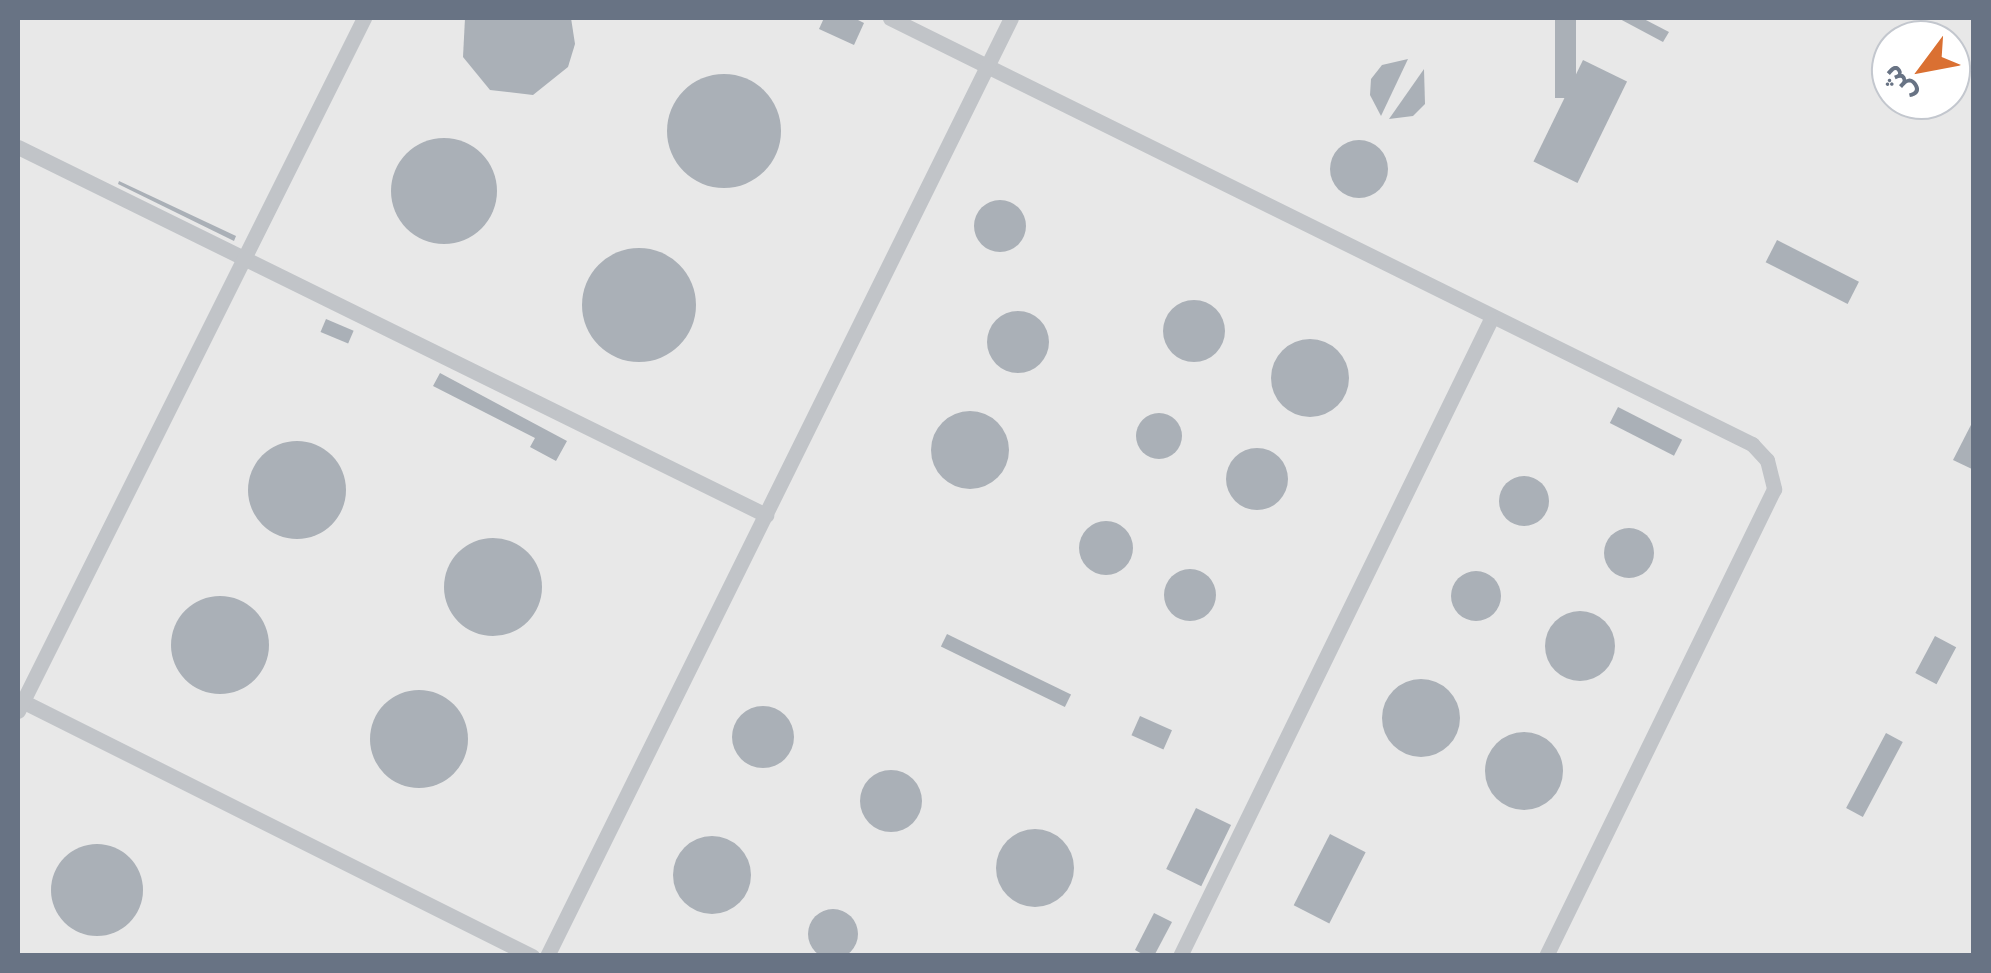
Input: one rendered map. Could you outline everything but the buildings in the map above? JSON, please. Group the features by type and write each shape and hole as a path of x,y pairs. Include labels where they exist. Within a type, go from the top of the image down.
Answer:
{"lane":[{"path":"364,18 247,260 19,704 532,956"},
{"path":"890,18 1752,444 1767,460 1774,490 1546,956"},
{"path":"547,956 1011,18"},
{"path":"18,147 766,514"},
{"path":"1180,956 1491,318"}],"shaded area":[{"path":"18,18 1973,18 1973,955 18,955"}]}
